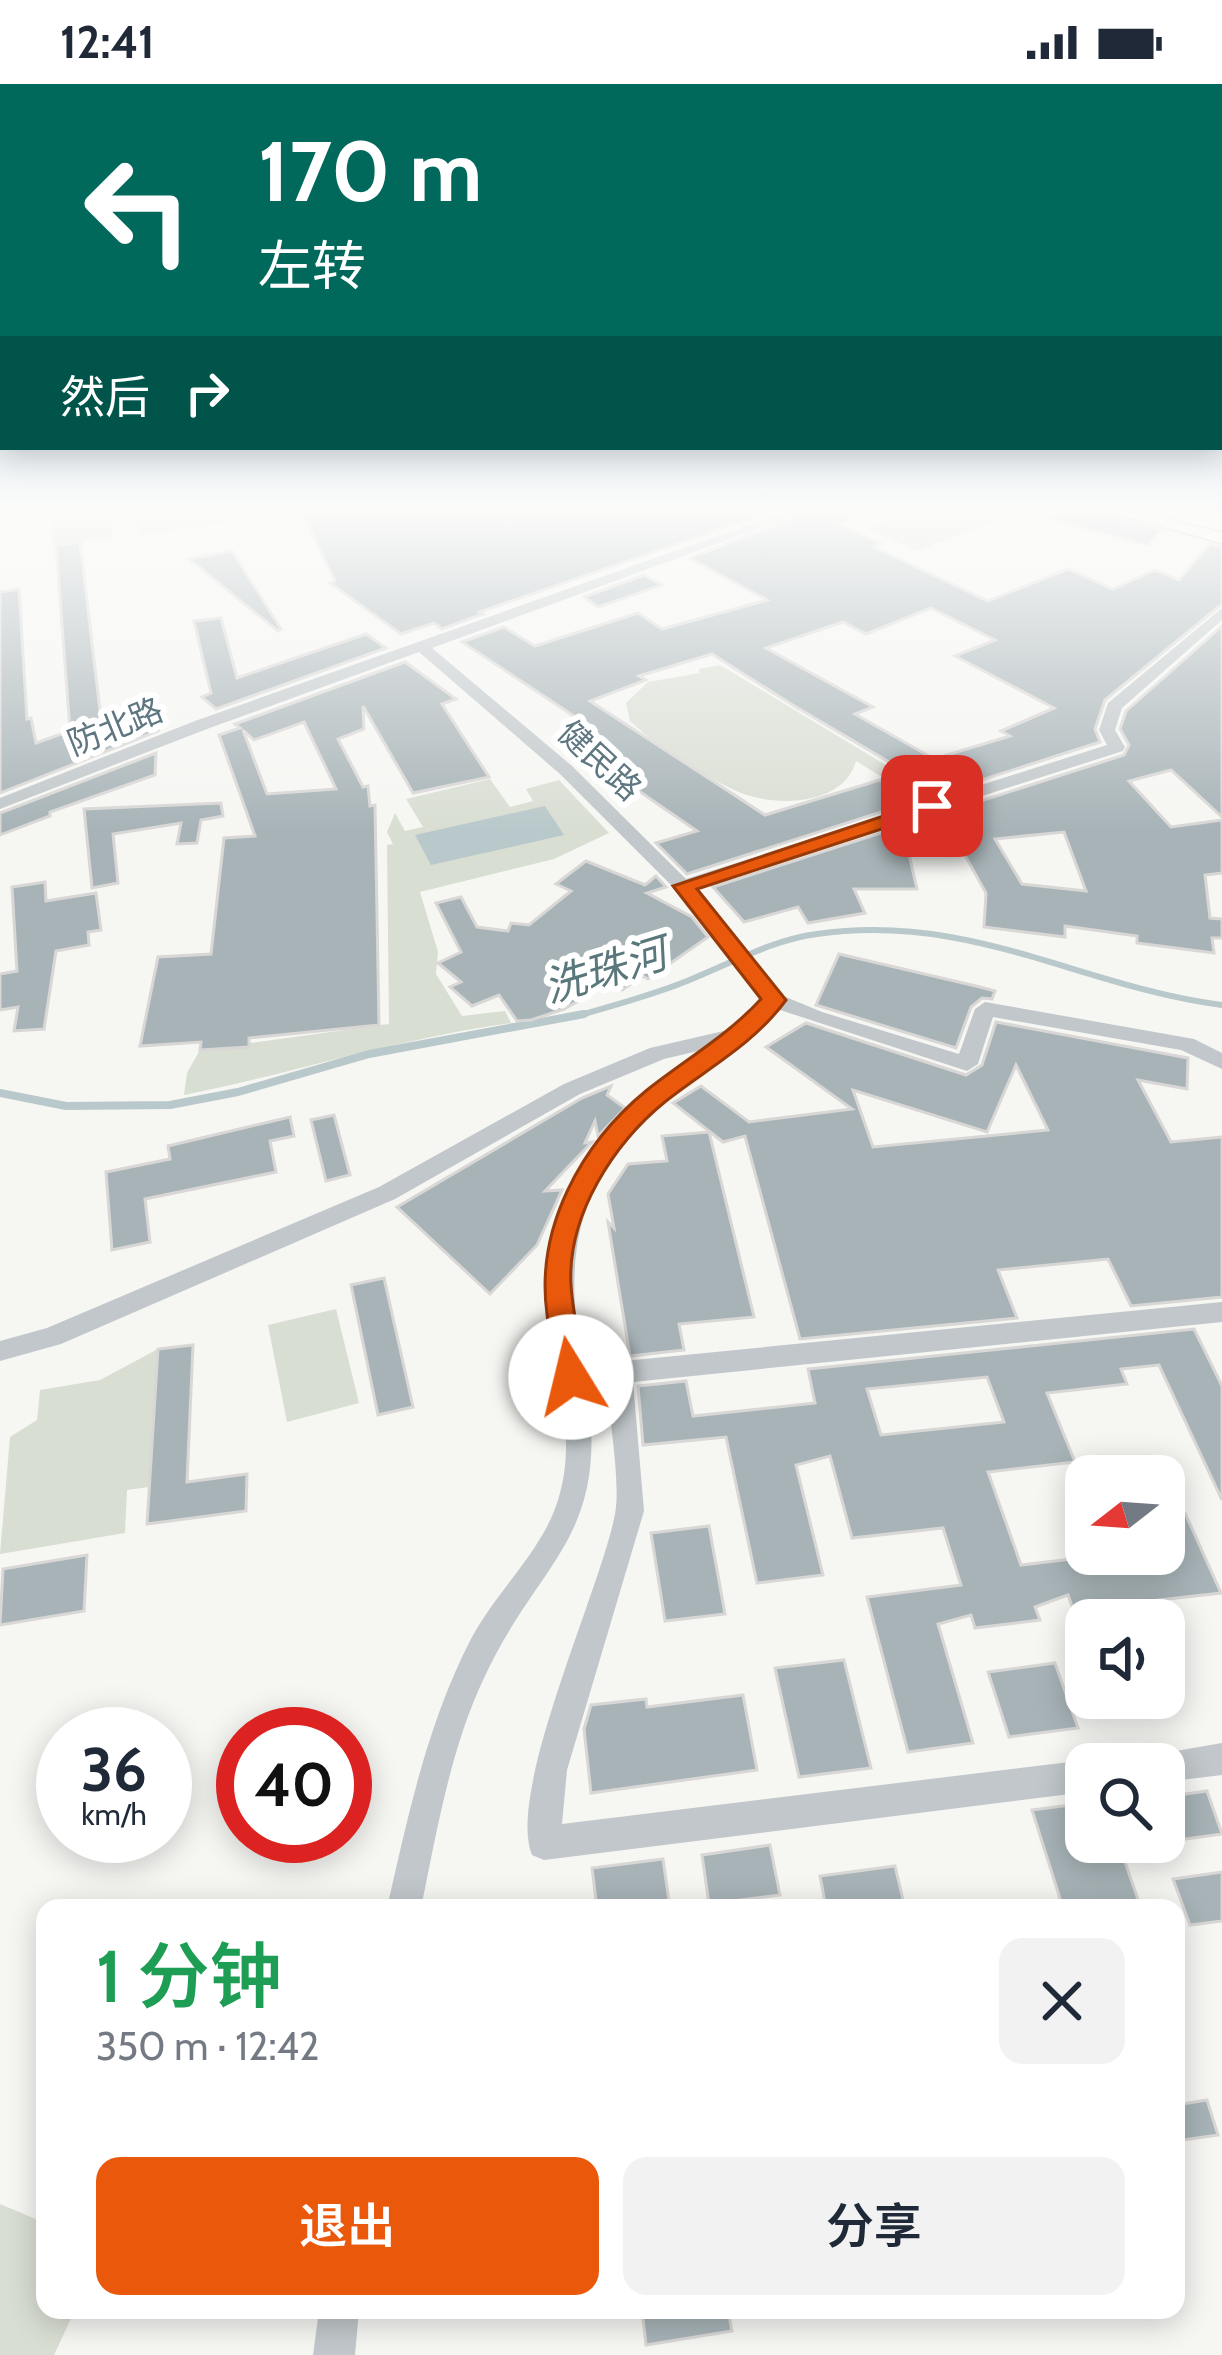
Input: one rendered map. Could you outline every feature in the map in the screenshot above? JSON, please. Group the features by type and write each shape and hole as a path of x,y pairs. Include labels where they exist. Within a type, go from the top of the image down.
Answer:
{"street":[{"name":"防北路","path":"0,804 160,740 500,619"},
{"path":"683,886 1118,747 1107,730 1114,706 1214,619"},
{"name":"健民路","path":"422,647 566,770 683,886 767,991"},
{"path":"406,1899 454,1709 487,1640 556,1538 573,1498 580,1453 556,1282 566,1226 607,1145 654,1098 743,1034 767,991 815,1017 967,1064 985,1009 1186,1044 1222,1062"},
{"path":"0,1351 52,1336 387,1193 572,1089 658,1053 743,1034"},
{"path":"571,1377 1222,1312"},
{"path":"619,1372 630,1511 551,1770 544,1843 1065,1779"},
{"path":"1185,1763 1222,1759"},
{"path":"334,2355 339,2319"}],"shaded area":[{"path":"720,665 899,773 885,779 856,761 836,788 821,796 765,799 706,775 630,721 626,703 648,682"},
{"path":"490,779 510,807 533,801 526,789 559,780 609,833 554,859 420,892 438,952 436,974 462,1016 505,1011 511,1023 428,1037 184,1095 187,1073 200,1050 389,1024 387,845 393,844 387,832 395,813 405,831 423,827 406,799"},
{"path":"545,806 564,835 431,865 415,835"},
{"path":"336,1309 359,1403 287,1422 268,1325"},
{"path":"158,1349 149,1487 127,1490 125,1533 0,1554 10,1437 37,1420 40,1390 100,1380"},
{"path":"0,2204 36,2219 36,2319 71,2319 54,2355 0,2355"}],"building":[{"path":"0,619 21,619 27,719 31,718 36,743 70,731 62,619 89,619 102,727 159,712 158,731 0,793"},
{"path":"221,619 237,678 366,634 386,648 216,709 202,697 211,693 194,621"},
{"path":"263,619 275,619 278,631"},
{"path":"380,619 469,619 442,629 434,623 401,634"},
{"path":"619,619 647,619 662,629 698,619 904,619 866,634 843,622 766,648 873,707 855,714 934,759 1010,736 1001,731 1054,708 955,656 995,640 953,619 1204,619 1105,700 1095,729 1100,742 687,874 656,843 697,831 563,739 592,728 462,642 504,627 535,646","holes":["712,654 906,772 765,815 590,701 646,680 639,676"]},
{"path":"1222,626 1222,817 1171,770 1129,781 1171,827 1222,820 1222,873 1205,875 1210,918 1222,919 1222,938 1212,938 1214,953 1137,943 1137,936 1065,926 1065,937 984,927 986,893 947,823 905,837 917,889 854,889 865,913 808,923 798,907 744,922 713,887 1124,755 1129,745 1120,729 1126,711","holes":["1064,832 1086,891 1022,884 995,839"]},
{"path":"405,662 456,699 442,704 489,777 413,793 363,706 364,729 338,739 363,787 368,786 370,806 375,805 379,1025 249,1038 249,1047 200,1050 201,1042 140,1046 158,957 211,954 224,838 255,836 219,735 240,728 235,724","holes":["304,722 336,789 267,794 243,730 254,740"]},
{"path":"156,753 155,775 0,835 0,813"},
{"path":"221,803 223,816 201,820 197,843 177,844 181,823 113,834 118,883 92,888 84,809"},
{"path":"586,861 645,885 656,876 666,887 647,893 692,917 708,937 648,979 643,976 622,990 610,983 564,1009 531,1020 517,1021 499,995 472,1006 450,987 461,982 438,963 461,952 436,903 461,897 477,927 508,931 511,923 529,925 571,891 556,884"},
{"path":"45,882 46,901 96,893 101,930 88,932 89,945 56,951 44,1029 14,1031 18,1007 0,1010 0,974 17,971 12,887"},
{"path":"839,954 995,991 992,999 982,998 971,1007 956,1048 816,1005"},
{"path":"996,1022 1188,1058 1187,1089 1138,1080 1171,1142 1222,1137 1222,1297 1131,1306 1108,1259 998,1270 1017,1318 800,1339 745,1136 723,1142 673,1103 701,1086 749,1122 852,1109 766,1047 806,1023 966,1075 982,1065","holes":["1016,1065 1048,1130 873,1147 853,1090 987,1132"]},
{"path":"611,1086 607,1095 625,1108 598,1136 595,1121 585,1143 592,1142 545,1191 562,1190 537,1245 490,1294 397,1207 582,1098"},
{"path":"334,1115 350,1175 326,1181 311,1120"},
{"path":"290,1117 294,1136 270,1141 276,1172 145,1199 150,1242 112,1250 106,1172 170,1159 168,1146"},
{"path":"709,1132 754,1317 679,1324 684,1350 630,1356 608,1222 614,1228 608,1194 628,1164 667,1161 662,1136"},
{"path":"384,1278 413,1407 378,1415 351,1285"},
{"path":"1194,1329 1222,1386 1222,1500 1159,1365 1121,1369 1127,1384 1047,1393 1072,1455 1065,1455 1065,1463 988,1472 1021,1565 1065,1560 1065,1575 1185,1575 1185,1513 1221,1593 1168,1599 1069,1599 1068,1595 1035,1607 1040,1620 975,1628 971,1615 938,1624 973,1743 908,1752 867,1597 961,1585 943,1528 852,1538 830,1456 796,1465 823,1575 757,1583 726,1437 643,1445 638,1386 686,1381 693,1416 815,1403 808,1369","holes":["987,1377 1004,1422 881,1435 867,1389"]},
{"path":"193,1345 187,1482 247,1474 246,1511 147,1524 158,1349"},
{"path":"709,1526 725,1614 665,1621 651,1533"},
{"path":"87,1555 84,1611 0,1625 3,1569"},
{"path":"844,1660 871,1768 799,1777 775,1668"},
{"path":"1055,1663 1065,1691 1065,1719 1075,1719 1078,1728 1009,1737 988,1672"},
{"path":"743,1695 757,1770 591,1793 584,1729 591,1705 646,1699 647,1707"},
{"path":"1207,1791 1222,1834 1185,1839 1185,1794"},
{"path":"1065,1806 1065,1863 1125,1863 1138,1899 1060,1899 1032,1810"},
{"path":"770,1845 780,1895 708,1899 702,1855"},
{"path":"663,1859 669,1899 596,1899 592,1868"},
{"path":"895,1866 903,1899 824,1899 820,1876"},
{"path":"1222,1872 1222,1921 1190,1925 1185,1899 1180,1899 1173,1879"},
{"path":"1207,2100 1218,2135 1185,2140 1185,2104"},
{"path":"643,2319 730,2319 732,2331 646,2345"}],"waterway":[{"name":"洗珠河","path":"582,1014 673,986 783,941 872,930 975,942 1170,996 1222,1005"},
{"name":"洗珠河","path":"0,1093 66,1106 170,1105 238,1092 369,1054 582,1014"},
{"name":"洗珠河","path":"573,1017 582,1014"}],"route":[{"path":"571,1377 556,1282 566,1226 584,1183 607,1145 654,1098 743,1034 774,1000 683,886 932,806"}]}
